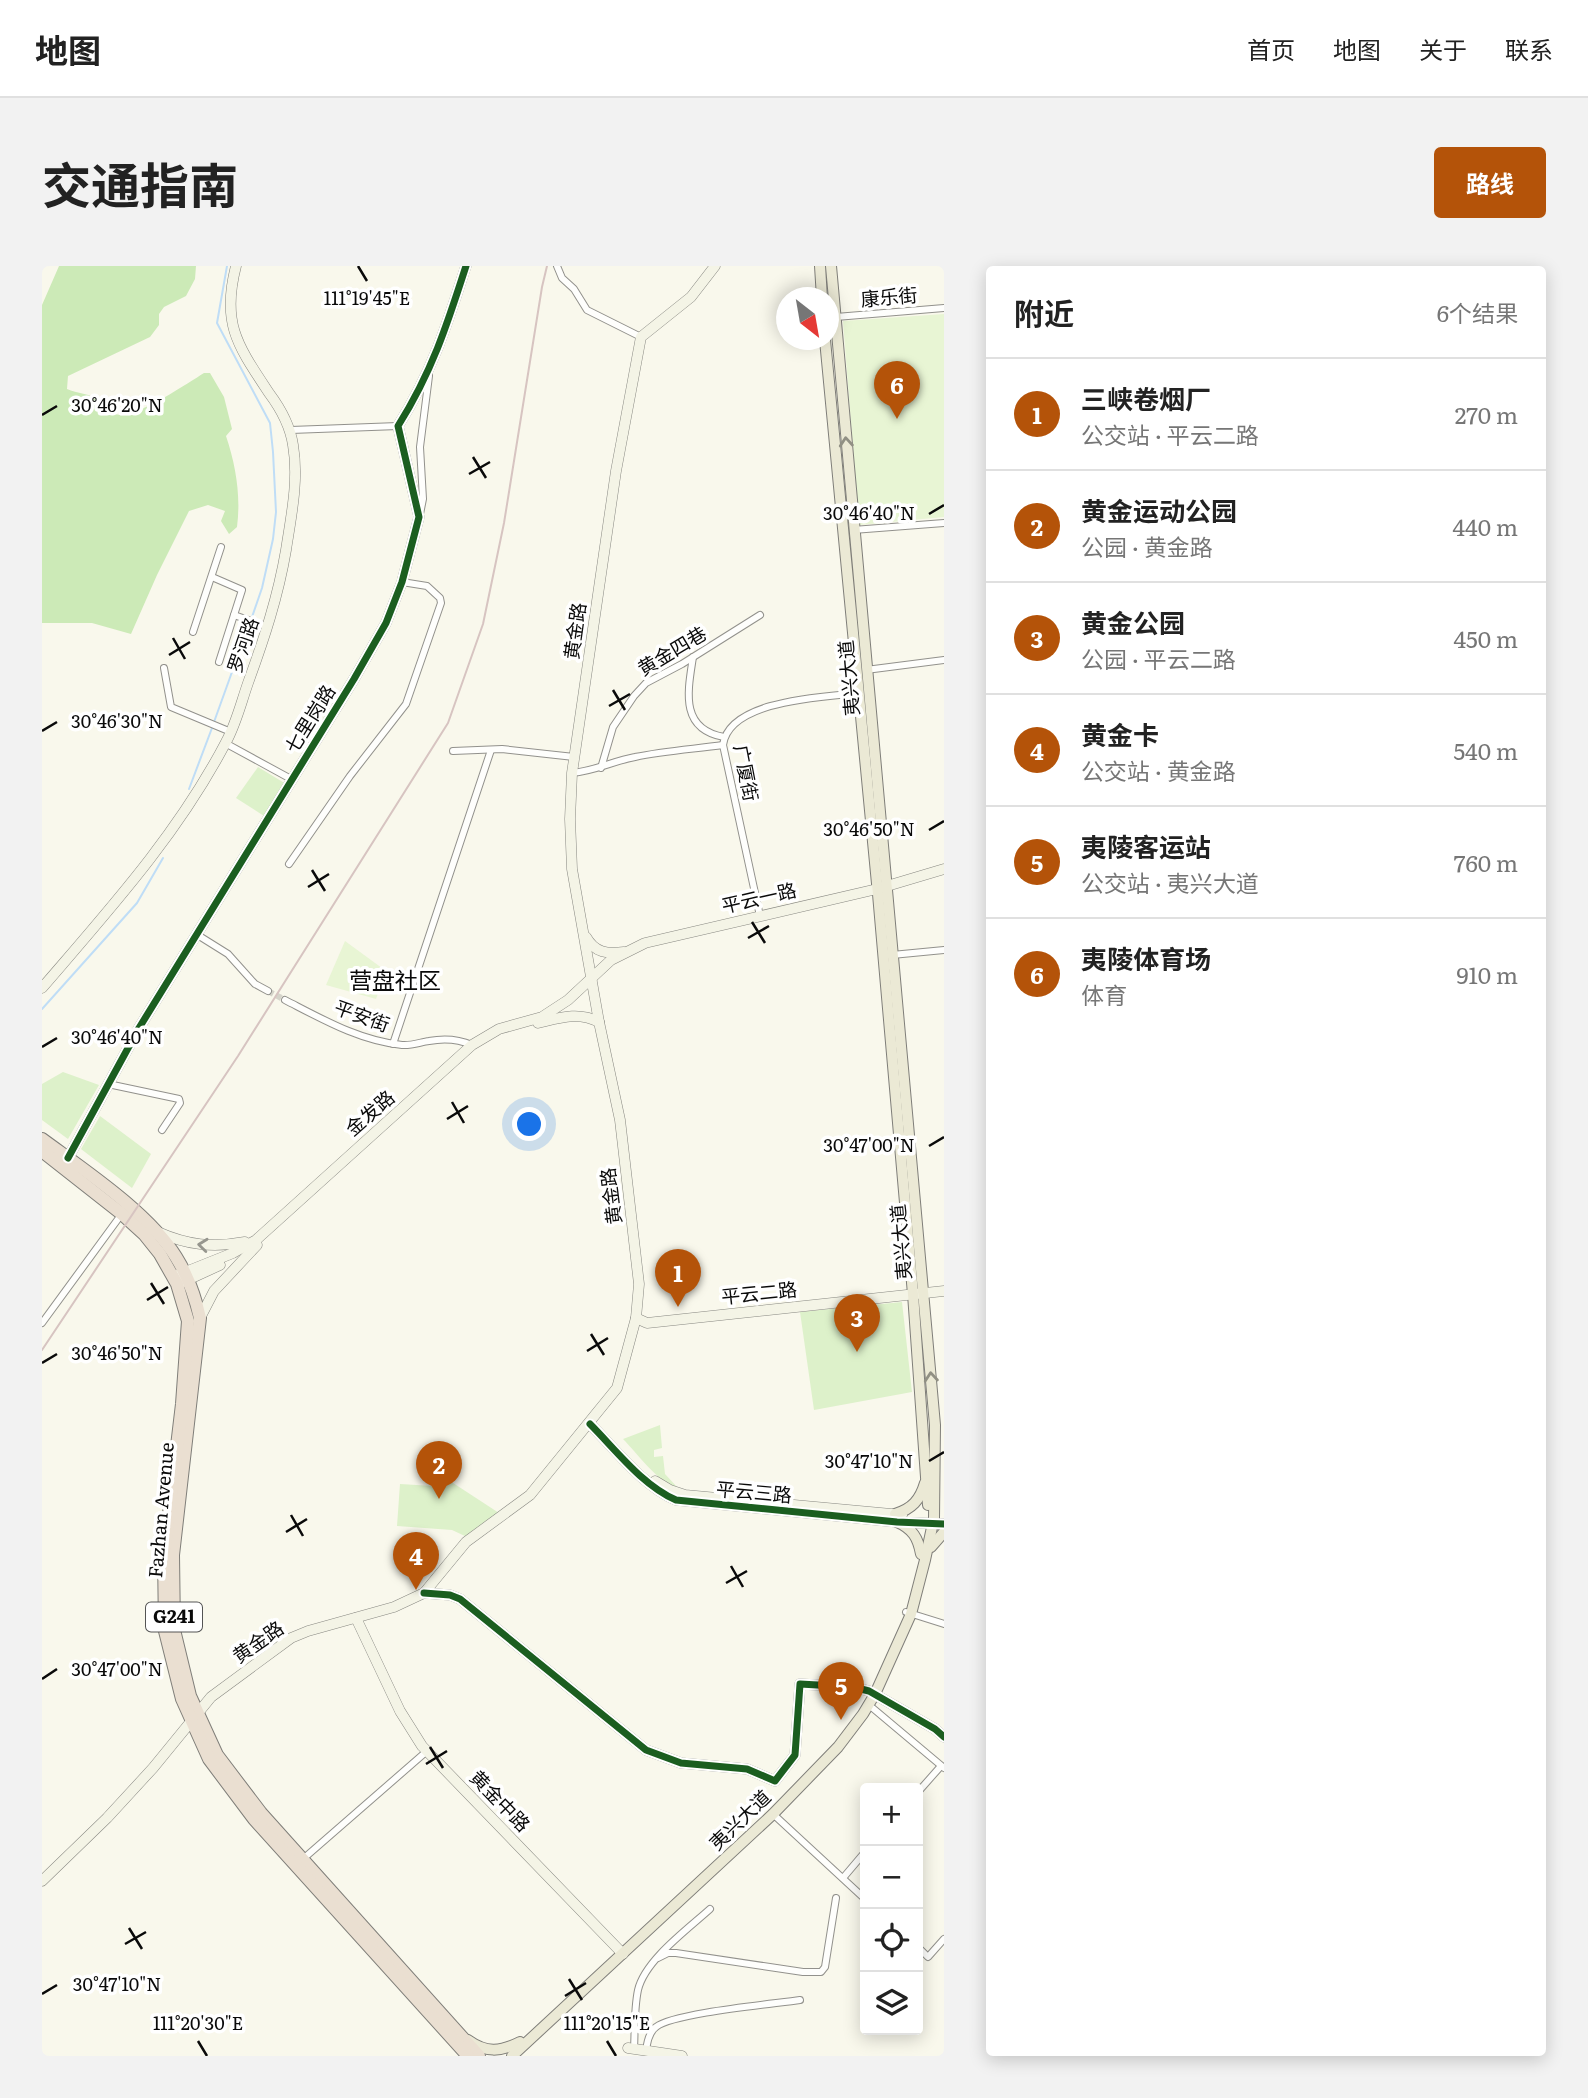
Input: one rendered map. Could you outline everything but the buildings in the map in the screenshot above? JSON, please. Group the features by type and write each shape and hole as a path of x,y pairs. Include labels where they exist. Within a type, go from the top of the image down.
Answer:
{"highway":[{"name":"Fazhan Avenue","path":"42,1139 137,1213 176,1257 188,1321 182,1404 164,1555 165,1631 182,1699 217,1755 261,1813 458,2039 468,2056"},
{"name":"Fazhan Avenue","path":"42,1151 122,1214 152,1244 181,1279 200,1318 173,1555 174,1630 195,1717 209,1759 254,1819 458,2039 479,2056"}],"main road":[{"name":"罗河路","path":"42,988 130,885 170,832 226,743 279,590 292,514 294,449 282,412 236,340 230,320 231,287 236,266"},
{"path":"398,426 433,364 466,266"},
{"path":"641,337 691,297 715,266"},
{"path":"820,266 821,287"},
{"name":"夷兴大道","path":"831,266 833,287"},
{"name":"黄金路","path":"42,1881 107,1818 153,1768 211,1697 278,1646 308,1631 408,1606 427,1593 467,1542 530,1495 594,1423 617,1388 636,1318 639,1284 620,1120 599,1022 572,869 570,819 572,773 615,471 641,337"},
{"name":"夷兴大道","path":"826,350 858,693 892,955 918,1291"},
{"name":"夷兴大道","path":"621,1952 773,1814 838,1747 869,1705 909,1613 935,1521 935,1474 882,890 839,350"},
{"name":"七里岗路","path":"68,1158 196,934 386,623 402,582 419,517 398,426"},
{"name":"平云一路","path":"592,982 647,947 882,890 944,872"},
{"name":"平云一路","path":"592,982 624,952 645,943 882,890"},
{"path":"583,932 595,949 604,953 624,952"},
{"name":"金发路","path":"181,1279 235,1258 256,1243 475,1048 500,1033 538,1024 554,1016 592,982"},
{"name":"金发路","path":"256,1243 472,1045 499,1029 542,1017 592,982"},
{"path":"538,1024 572,1015 590,1017 599,1022"},
{"path":"152,1229 173,1239 199,1245 256,1243"},
{"path":"200,1318 214,1291 256,1243"},
{"name":"平云二路","path":"918,1291 944,1285"},
{"name":"平云二路","path":"636,1318 918,1291 944,1291"},
{"name":"平云三路","path":"594,1423 658,1484 685,1495 935,1521"},
{"path":"935,1474 940,1500 944,1506"},
{"path":"924,1555 917,1537 896,1518 918,1500 935,1474"},
{"path":"924,1555 944,1532"},
{"path":"427,1593 450,1595 460,1599 511,1642 579,1693 630,1739 657,1756 681,1763 747,1769 775,1781 795,1755 800,1684 853,1687 872,1693 935,1729 944,1737"},
{"name":"黄金中路","path":"356,1619 400,1711 426,1751 621,1952"},
{"name":"夷兴大道","path":"512,2056 816,1763 872,1693"},
{"path":"458,2039 487,2051 521,2048"},
{"path":"458,2039 461,2056"},
{"name":"夷兴大道","path":"504,2056 521,2048"},
{"path":"631,2049 682,2056"}],"street":[{"path":"557,266 562,278 574,289 587,310 641,337"},
{"name":"康乐街","path":"839,317 944,308"},
{"path":"419,517 423,499 420,447 426,389 433,364"},
{"path":"290,430 398,426"},
{"path":"853,530 944,523"},
{"path":"193,632 222,547"},
{"path":"212,577 242,590 219,662"},
{"path":"289,864 350,776 406,704 441,603 440,598 427,586 402,582"},
{"path":"234,615 268,627"},
{"name":"黄金四巷","path":"601,768 613,727 646,683 760,615"},
{"path":"693,657 687,693 694,719 711,734 724,737"},
{"path":"866,670 944,660"},
{"path":"164,668 171,707 231,732"},
{"name":"广厦街","path":"760,916 723,746 724,737 749,714 791,701 858,693"},
{"path":"226,743 291,779"},
{"path":"572,773 601,768 619,760 639,756 723,746"},
{"path":"453,751 491,750 575,757"},
{"path":"393,1044 491,750"},
{"path":"196,934 228,954 255,984 268,991"},
{"path":"892,955 944,950"},
{"name":"平安街","path":"285,1000 336,1026 374,1041 406,1046 433,1040 458,1039 472,1045"},
{"path":"108,1084 179,1099 180,1103 162,1130"},
{"path":"42,1323 122,1214"},
{"path":"909,1613 944,1624"},
{"path":"869,1705 943,1767 923,1787"},
{"path":"303,1859 426,1751"},
{"path":"773,1814 860,1894"},
{"path":"843,1878 860,1858"},
{"path":"658,1958 668,1953 676,1953 803,1972 821,1972 825,1967 836,1898"},
{"path":"631,2049 639,1989 658,1958 710,1909"},
{"path":"923,1952 928,1956 944,1939"},
{"path":"646,2051 650,2033 656,2026 677,2018 800,2000"}],"green space":[{"path":"59,266 196,266 195,279 186,296 164,307 159,314 159,325 150,337 68,376 67,389 95,398 110,411 120,415 151,405 204,373 210,373 224,397 232,429 226,436 237,481 237,527 229,534 221,521 225,511 208,505 189,511 131,634 92,623 42,623 42,305"},
{"path":"944,314 944,517 859,525 843,321"},
{"path":"258,767 286,784 264,816 236,798"},
{"path":"345,941 386,971 376,999 326,985"},
{"path":"63,1072 99,1085 68,1139 42,1120 42,1084"},
{"path":"100,1116 151,1154 132,1188 81,1149"},
{"path":"902,1302 912,1392 814,1410 800,1312"},
{"path":"660,1425 662,1448 654,1450 654,1457 663,1456 665,1474 677,1487 655,1474 623,1439"},
{"path":"450,1481 499,1513 467,1537 452,1530 397,1526 400,1484 433,1486"}],"waterway":[{"path":"227,266 217,323 270,423 273,452 276,512 273,539 262,588 252,617"},
{"path":"214,722 250,622"},
{"path":"189,789 212,728"},
{"path":"42,1009 137,903 163,858"}],"tunnel":[{"path":"268,991 285,1000"}],"railway":[{"path":"42,1350 238,1056 448,723 483,624 504,523 547,266"}],"cycle path":[{"path":"68,1158 139,1028 386,623 402,582 419,517 398,426 429,367 466,266"},
{"path":"590,1424 641,1476 676,1500 897,1522 944,1524"},
{"path":"424,1593 450,1595 460,1599 646,1750 681,1763 747,1769 775,1781 795,1755 800,1684 853,1687 869,1691 935,1729 944,1737"}],"place":[{"name":"夷陵体育场","path":"897,419"},
{"name":"三峡卷烟厂","path":"678,1307"},
{"name":"黄金公园","path":"857,1352"},
{"name":"黄金运动公园","path":"439,1499"},
{"name":"黄金卡","path":"416,1590"},
{"name":"夷陵客运站","path":"841,1720"}],"district":[{"name":"营盘社区","path":"395,981"}]}
